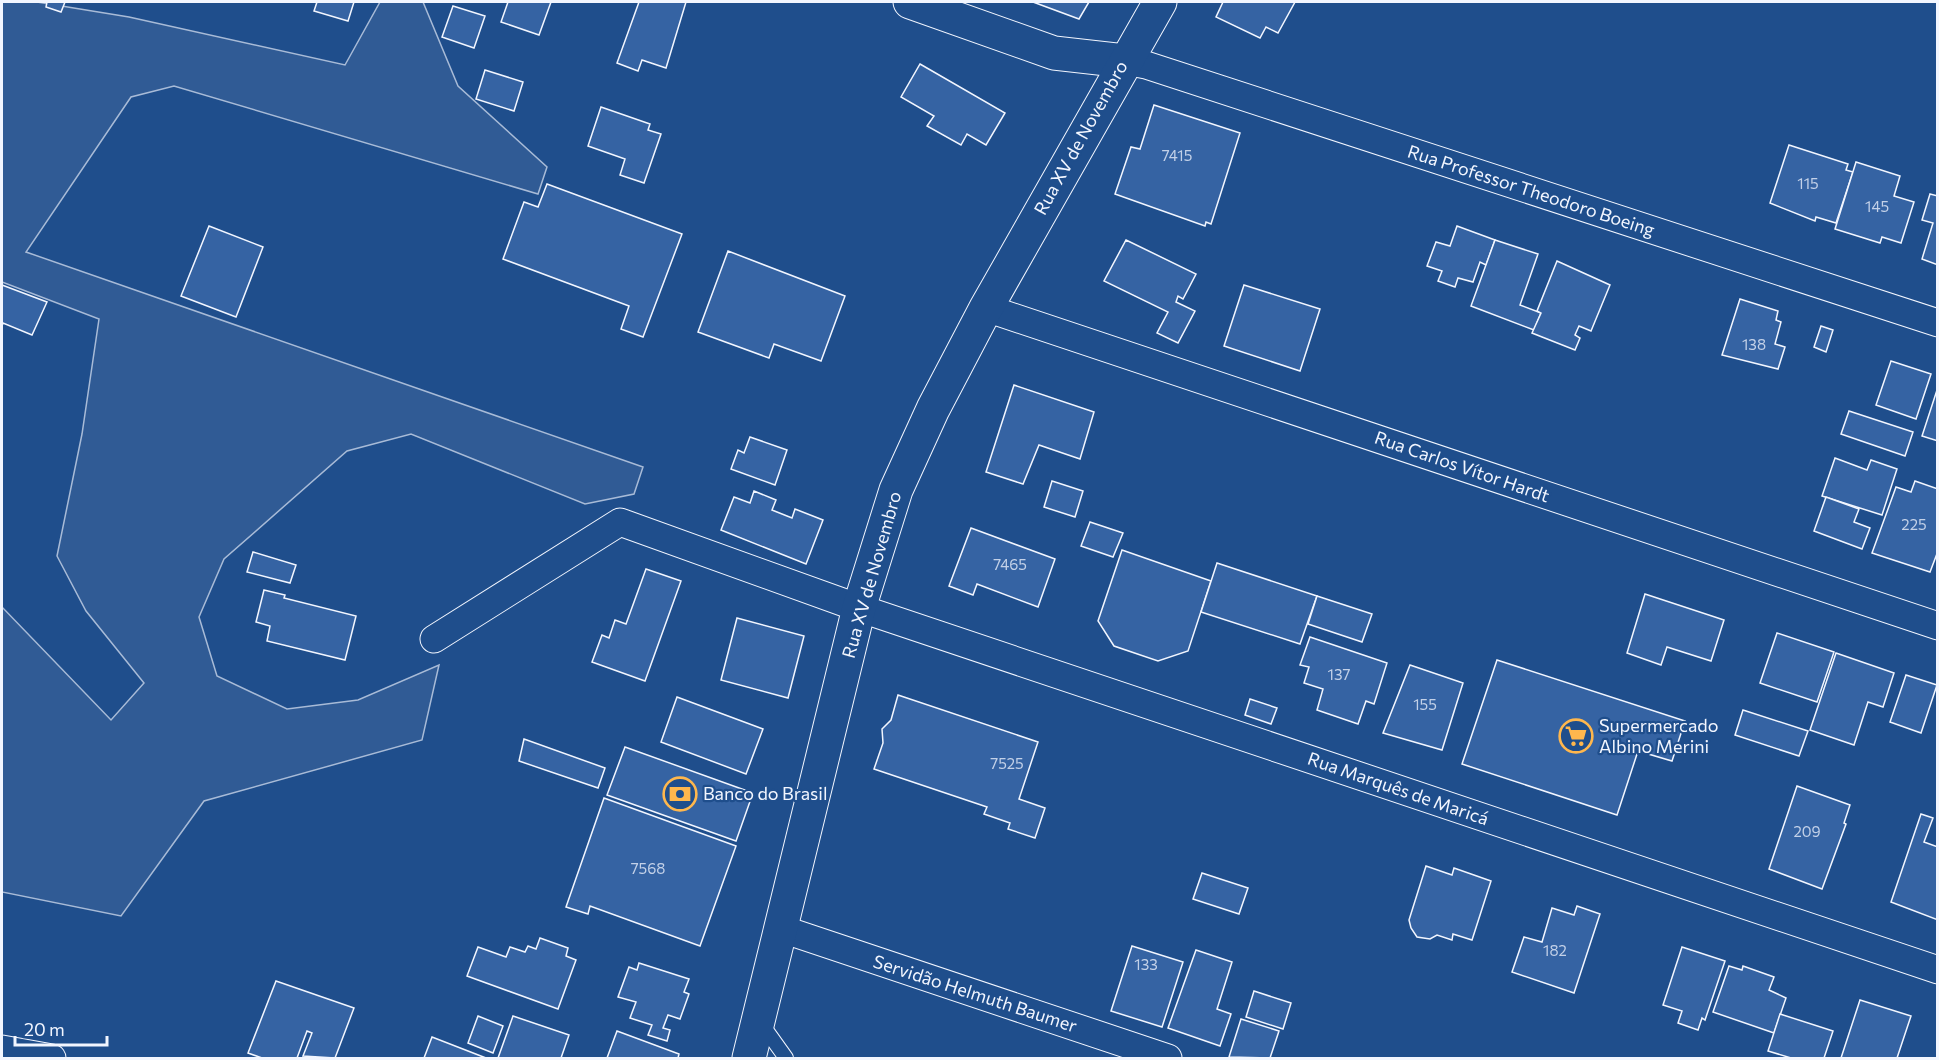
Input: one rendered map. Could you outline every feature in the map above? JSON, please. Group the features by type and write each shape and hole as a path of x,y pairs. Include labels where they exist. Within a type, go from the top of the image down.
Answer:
{"main road":[{"path":"910,2 1054,53 1125,62"},
{"name":"Rua XV de Novembro","path":"749,1059 859,608 896,490 933,409 986,308 1160,2"}],"street":[{"name":"Rua Professor Theodoro Boeing","path":"1125,62 1146,65 1938,323"},
{"name":"Rua Carlos Vítor Hardt","path":"986,308 1938,626"},
{"name":"Rua Marquês de Maricá","path":"434,639 620,522 859,608 1938,970"},
{"name":"Servidão Helmuth Baumer","path":"782,929 1168,1059"},
{"path":"2,1049 52,1059"}],"lane":[{"path":"758,1020 786,1059"}],"shaded area":[{"path":"2,2 37,2 129,17 345,65 380,2 423,2 458,86 547,167 538,194 174,86 131,97 26,252 643,467 634,494 585,504 411,434 347,451 224,559 199,617 217,676 287,709 358,700 439,665 422,740 204,801 121,916 2,892 2,607 111,720 144,683 86,611 57,556 82,434 99,319 2,282"}],"building":[{"path":"47,2 65,2 61,12 46,7"},
{"path":"317,2 354,2 348,21 314,11"},
{"path":"508,2 551,2 539,35 501,22"},
{"path":"639,2 686,2 666,68 642,60 638,71 617,63"},
{"path":"1033,2 1089,2 1079,19"},
{"path":"1223,2 1295,2 1278,33 1266,27 1260,38 1216,17"},
{"path":"453,6 485,16 474,48 442,37"},
{"path":"920,64 1005,113 986,145 967,134 961,145 927,126 934,116 901,97"},
{"path":"485,70 523,82 514,111 476,99"},
{"path":"1154,105 1240,133 1211,224 1206,222 1205,226 1115,194 1131,147 1140,149"},
{"path":"601,107 650,124 648,130 661,134 644,183 620,175 625,159 588,146"},
{"path":"1789,145 1848,164 1846,170 1853,172 1836,223 1816,217 1815,221 1770,203"},
{"path":"1856,162 1900,176 1894,196 1914,202 1901,243 1882,237 1880,243 1835,229"},
{"path":"547,184 682,234 643,337 621,329 629,306 503,259 524,202 538,207"},
{"path":"1930,194 1938,196 1938,265 1922,259 1933,223 1922,220"},
{"path":"209,226 263,247 236,317 181,296"},
{"path":"1457,226 1495,240 1486,265 1480,262 1473,282 1458,278 1455,287 1438,281 1442,271 1427,266 1436,242 1450,246"},
{"path":"1126,240 1196,274 1183,299 1178,296 1176,302 1195,311 1178,343 1157,333 1168,312 1104,281"},
{"path":"1495,240 1538,254 1520,305 1541,313 1534,330 1471,306"},
{"path":"728,251 845,296 821,361 774,344 769,358 698,332"},
{"path":"1557,261 1610,285 1591,331 1579,326 1575,335 1580,338 1575,350 1532,333 1541,313 1537,311"},
{"path":"2,285 47,302 32,335 3,323 2,326"},
{"path":"1244,285 1320,309 1300,371 1224,346"},
{"path":"1740,299 1778,311 1776,320 1781,322 1775,344 1785,347 1778,369 1722,355"},
{"path":"1821,326 1833,330 1826,352 1814,347"},
{"path":"1891,361 1931,374 1916,419 1876,405"},
{"path":"1014,385 1094,412 1080,459 1039,445 1023,484 986,472"},
{"path":"1938,387 1938,441 1922,436"},
{"path":"1849,411 1913,432 1905,456 1841,434"},
{"path":"750,437 787,450 775,485 731,469 738,450 744,453"},
{"path":"1835,458 1867,470 1871,460 1897,469 1882,515 1822,496"},
{"path":"1052,481 1083,491 1075,517 1044,507"},
{"path":"1915,481 1938,489 1938,551 1930,572 1872,553 1896,487 1911,492"},
{"path":"754,491 776,500 772,510 792,518 795,509 823,520 806,564 721,530 734,497 750,503"},
{"path":"1826,497 1859,509 1854,522 1870,528 1862,549 1814,531"},
{"path":"1090,522 1123,533 1113,557 1081,546"},
{"path":"971,528 1055,559 1038,607 977,584 973,595 949,586"},
{"path":"1122,550 1211,581 1188,651 1158,661 1114,646 1098,621"},
{"path":"253,552 296,565 290,583 247,572"},
{"path":"1217,563 1317,596 1300,644 1201,612"},
{"path":"646,569 681,581 645,681 592,662 602,635 609,638 615,620 626,624"},
{"path":"264,590 285,595 284,598 356,616 345,660 267,641 270,626 256,622"},
{"path":"1645,594 1724,620 1711,661 1667,647 1661,665 1627,653"},
{"path":"1317,596 1372,614 1362,642 1308,624"},
{"path":"737,618 804,636 788,698 721,680"},
{"path":"1777,633 1834,652 1817,702 1760,683"},
{"path":"1310,637 1387,663 1374,704 1366,701 1358,724 1317,710 1323,689 1304,683 1309,667 1300,665"},
{"path":"1836,653 1894,673 1883,707 1868,702 1854,745 1810,730"},
{"name":"Supermercado Albino Merini","path":"1497,660 1685,721 1672,761 1638,751 1617,815 1462,764"},
{"path":"1410,665 1463,683 1442,750 1383,733"},
{"path":"1906,675 1937,685 1921,733 1890,722"},
{"path":"898,695 1038,742 1019,799 1045,808 1035,838 1008,829 1010,823 984,814 987,807 874,769 883,743 882,729 891,720"},
{"path":"677,697 763,729 746,774 661,742"},
{"path":"1250,699 1277,708 1271,724 1245,715"},
{"path":"1743,710 1808,731 1799,756 1735,735"},
{"path":"524,739 605,768 598,788 519,761"},
{"name":"Banco do Brasil","path":"625,747 753,793 736,841 607,795"},
{"path":"1797,786 1850,805 1844,823 1846,824 1822,889 1769,869"},
{"path":"604,798 736,846 700,946 590,906 588,914 566,907"},
{"path":"1921,814 1933,818 1924,842 1938,847 1938,920 1891,902"},
{"path":"1426,866 1452,875 1454,868 1491,881 1472,940 1453,934 1452,940 1437,935 1430,939 1417,937 1411,928 1409,920"},
{"path":"1202,873 1248,888 1239,914 1193,899"},
{"path":"1577,906 1600,914 1574,993 1512,972 1524,937 1542,942 1552,908 1574,915"},
{"path":"540,938 568,948 566,956 576,960 558,1009 467,976 478,947 506,957 510,947 525,952 528,946 536,949"},
{"path":"1132,946 1183,962 1162,1027 1111,1011"},
{"path":"1682,947 1725,961 1705,1020 1702,1018 1698,1030 1678,1023 1682,1011 1663,1005"},
{"path":"1196,950 1232,962 1217,1009 1231,1014 1220,1046 1168,1028"},
{"path":"639,963 689,979 684,992 689,994 680,1019 668,1015 663,1028 670,1030 667,1041 648,1035 652,1025 630,1018 636,1002 618,997 629,967 637,970"},
{"path":"1729,966 1742,970 1743,966 1774,977 1769,990 1786,998 1774,1033 1713,1012"},
{"path":"276,981 354,1008 335,1058 303,1056 312,1033 307,1031 297,1058 262,1058 248,1053"},
{"path":"1254,991 1291,1003 1283,1029 1246,1017"},
{"path":"1860,1000 1911,1016 1897,1058 1841,1058"},
{"path":"1780,1014 1833,1031 1824,1058 1791,1058 1768,1051"},
{"path":"478,1016 503,1026 493,1053 468,1043"},
{"path":"513,1016 569,1035 561,1058 498,1058"},
{"path":"1241,1019 1279,1031 1270,1058 1229,1057"},
{"path":"617,1031 679,1054 678,1058 607,1058"},
{"path":"432,1037 486,1058 424,1058"}],"place":[{"name":"Supermercado Albino Merini","path":"1576,736"},
{"name":"Banco do Brasil","path":"680,794"}]}
